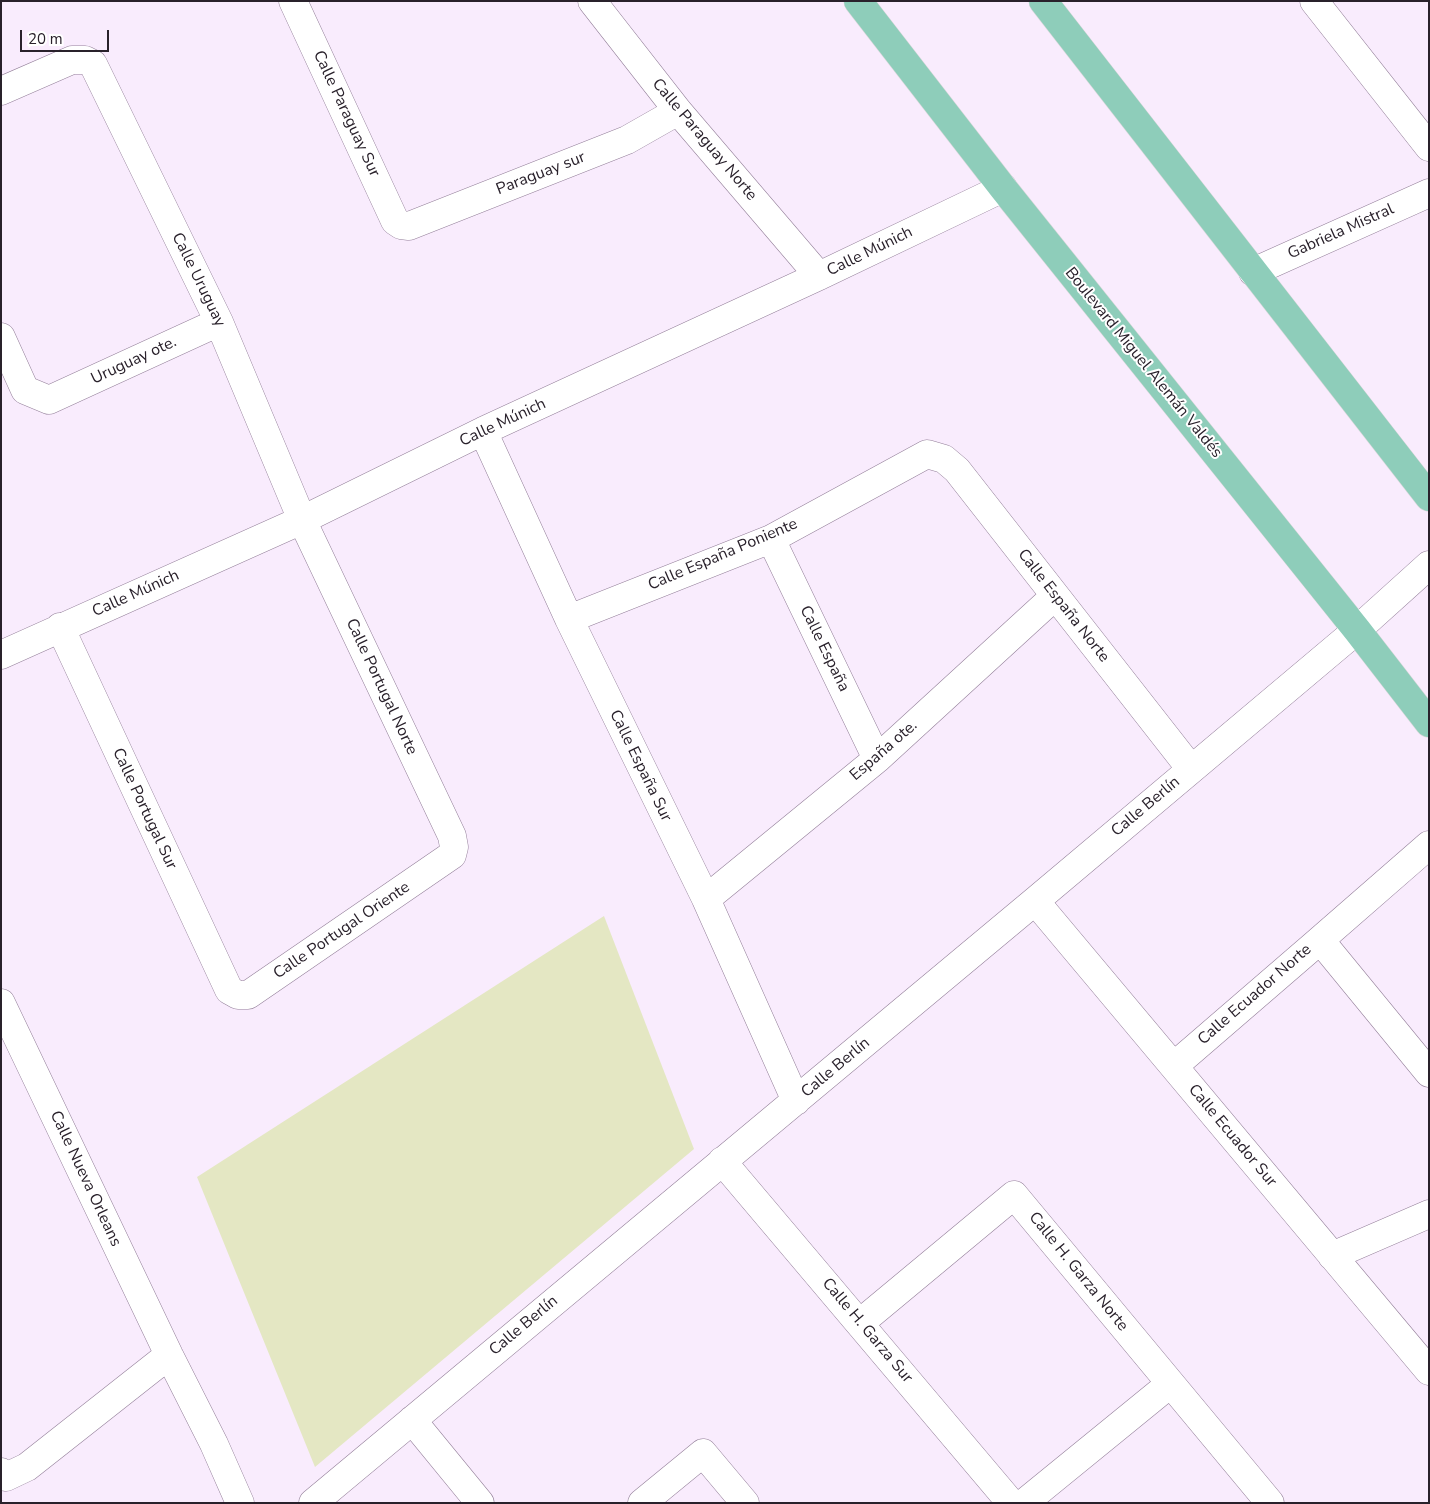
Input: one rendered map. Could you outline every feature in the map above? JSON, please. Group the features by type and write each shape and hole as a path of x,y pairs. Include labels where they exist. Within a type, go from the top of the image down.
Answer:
{"main road":[{"name":"Boulevard Miguel Alemán Valdés","path":"858,1 1003,188 1357,630 1429,723"},
{"path":"1044,1 1429,497"}],"street":[{"name":"Calle Paraguay Sur","path":"293,1 395,221 401,225"},
{"name":"Calle Paraguay Norte","path":"592,1 678,111 819,276"},
{"path":"1314,1 1429,147"},
{"name":"Calle Uruguay","path":"1,91 72,60 85,60 93,64 219,322 302,520"},
{"name":"Paraguay sur","path":"401,225 408,226 627,140 678,111"},
{"name":"Calle Múnich","path":"1,655 302,520 483,431 819,276 1003,188"},
{"name":"Gabriela Mistral","path":"1253,272 1429,193"},
{"name":"Uruguay ote.","path":"1,338 25,390 49,400 219,322"},
{"name":"Calle España Sur","path":"483,431 569,619 706,899 796,1101"},
{"name":"Calle España Poniente","path":"569,619 771,539 927,454"},
{"name":"Calle España Norte","path":"927,454 944,459 957,470 1191,769"},
{"name":"Calle Portugal Norte","path":"302,520 452,836 454,847 452,855"},
{"name":"Calle España","path":"771,539 877,759"},
{"name":"Calle Berlín","path":"313,1503 1035,901 1357,630 1429,565"},
{"name":"España ote.","path":"706,899 877,759 1055,596"},
{"name":"Calle Portugal Sur","path":"60,627 229,990"},
{"path":"1320,940 1429,845"},
{"name":"Calle Portugal Oriente","path":"229,990 238,995 248,995 452,855"},
{"name":"Calle Ecuador Sur","path":"1035,901 1429,1371"},
{"name":"Calle Ecuador Norte","path":"1174,1066 1320,940 1429,1073"},
{"name":"Calle Nueva Orleans","path":"1,1003 169,1355 214,1444 240,1503"},
{"name":"Calle H. Garza Sur","path":"722,1161 1011,1503"},
{"name":"Calle H. Garza Norte","path":"860,1323 1014,1195 1270,1503"},
{"path":"1332,1256 1429,1214"},
{"path":"1,1472 6,1477 27,1467 169,1355"},
{"path":"1024,1503 1170,1384"},
{"path":"412,1420 480,1503"},
{"path":"642,1503 703,1453 745,1503"}],"green space":[{"path":"604,916 694,1149 315,1467 197,1177"}]}
